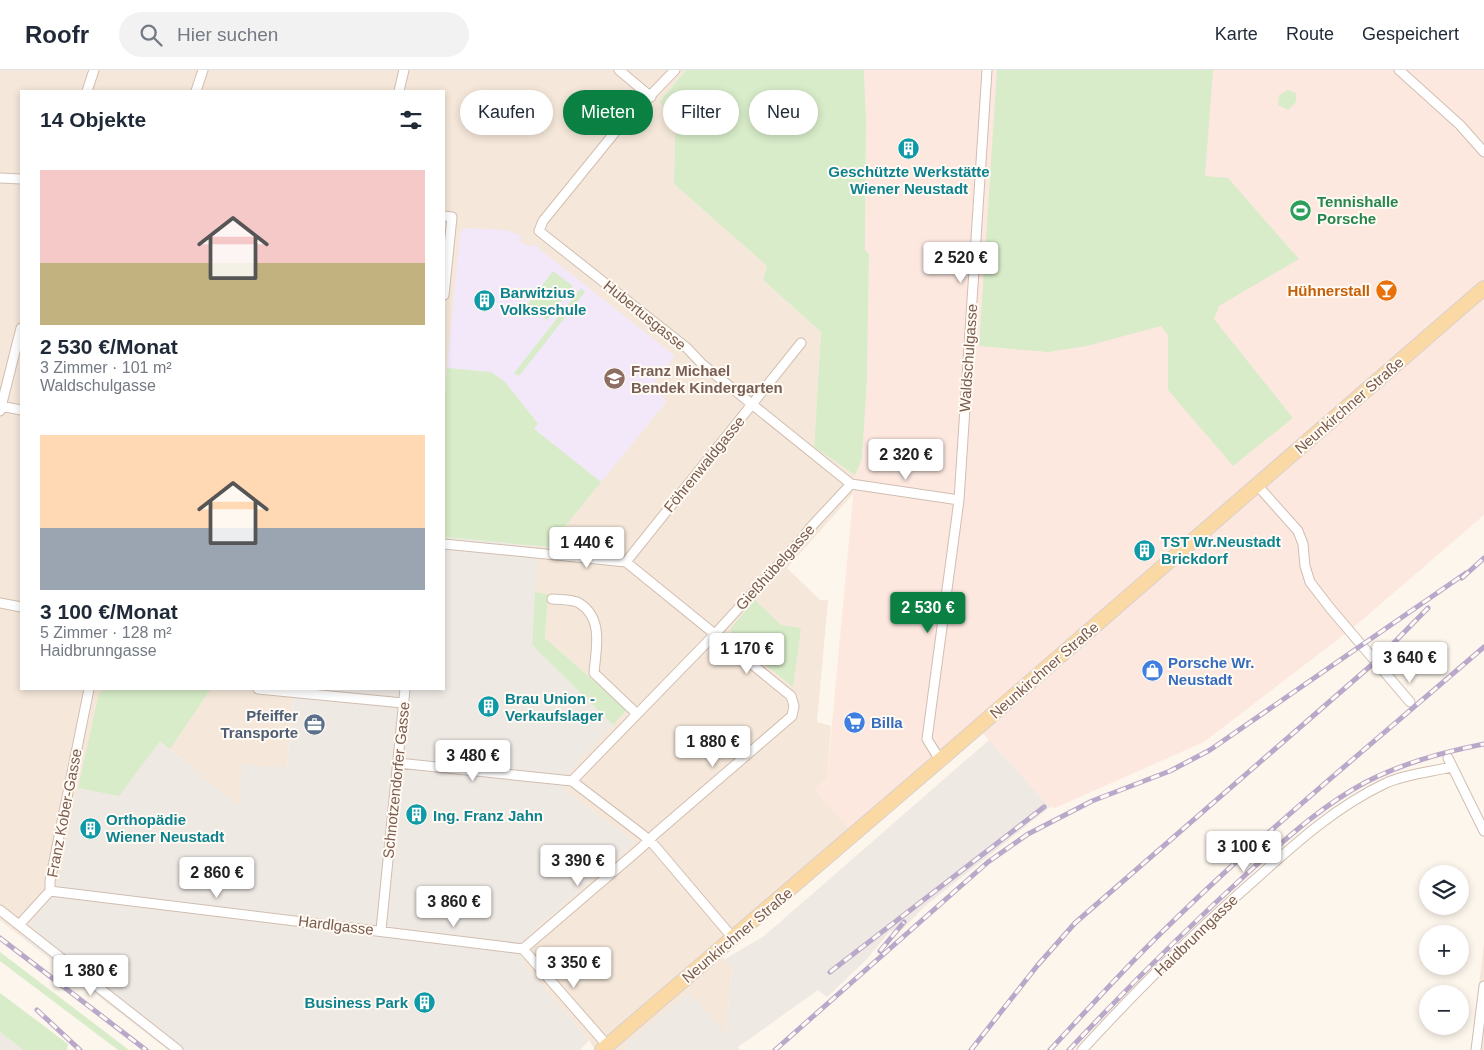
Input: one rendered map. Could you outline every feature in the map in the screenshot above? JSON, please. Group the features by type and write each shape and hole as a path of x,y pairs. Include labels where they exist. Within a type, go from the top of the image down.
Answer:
{"main road":[{"name":"Neunkirchner Straße","path":"604,1048 940,760 1484,288"}],"street":[{"path":"87,90 94,70"},
{"path":"196,90 203,70"},
{"path":"399,90 404,70"},
{"path":"619,70 643,90"},
{"path":"653,95 675,70"},
{"name":"Waldschulgasse","path":"940,760 927,739 959,500 986,70"},
{"path":"1399,70 1460,125 1480,140 1484,152"},
{"name":"Hubertusgasse","path":"613,135 543,221 539,231 676,339 702,364 851,484"},
{"path":"0,178 20,180"},
{"path":"445,276 448,216"},
{"path":"20,332 0,408 20,410"},
{"name":"Föhrenwaldgasse","path":"626,562 801,343"},
{"path":"851,484 959,500"},
{"name":"Gießhübelgasse","path":"572,781 715,634 851,484"},
{"path":"1257,484 1298,531 1303,544 1305,566 1310,582 1410,702"},
{"path":"445,544 626,562 791,696 794,706 792,716 523,949 604,1048"},
{"path":"552,599 578,602 590,612 598,630 594,673 636,714"},
{"path":"0,603 20,608"},
{"name":"Franz Kober-Gasse","path":"19,925 50,891 50,881 89,690"},
{"path":"268,690 404,703"},
{"name":"Schnotzendorfer Gasse","path":"381,930 405,690"},
{"path":"1448,758 1484,831"},
{"path":"398,763 572,781 649,840 733,938"},
{"name":"Haidbrunngasse","path":"1082,1050 1155,974 1225,906 1305,835 1349,803 1386,783 1406,776 1452,767"},
{"name":"Hardlgasse","path":"50,891 381,930 523,949"},
{"path":"0,910 178,1050"},
{"path":"1476,1050 1484,986"}],"shaded area":[{"path":"0,70 686,70 669,90 663,90 663,97 659,102 663,105 663,135 675,135 674,184 767,266 763,280 821,332 814,447 855,475 853,494 787,568 820,600 828,600 817,722 831,726 827,778 850,830 716,949 733,969 726,1035 626,1045 630,1050 595,1050 589,1040 521,961 530,934 635,842 564,790 570,769 625,712 625,708 545,638 548,594 535,592 539,546 548,547 447,368 445,391 445,90 20,90 20,690 294,690 287,768 239,808 170,749 60,878 51,898 20,936 0,920"},
{"path":"864,70 1484,70 1484,515 1354,627 1204,742 1055,808 1050,807 979,729 850,830 814,789 827,778 855,475 862,459 867,381 869,254 865,250 866,118"},
{"path":"463,229 506,230 522,236 519,241 530,247 533,244 675,356 651,387 667,401 601,482 534,429 538,423 505,382 491,372 447,368 460,234"},
{"path":"445,537 539,546 532,645 613,725 571,769 564,790 635,842 530,934 521,961 589,1040 580,1050 168,1050 20,936 51,898 60,878 78,788 119,796 160,741 239,807 242,764 287,768 294,690 445,690"},
{"path":"989,740 1050,807 924,907 897,935 890,931 866,960 827,997 818,990 738,1047 740,1050 630,1050 626,1045 689,992 726,1034 733,969 725,959 764,936"},
{"path":"1484,944 1484,1050 1471,1050"},
{"path":"0,1032 23,1050 0,1050"}],"green space":[{"path":"686,70 864,70 866,118 865,250 869,254 867,381 862,459 855,475 814,447 821,332 763,280 767,266 674,184 675,135 739,135 739,90 669,90"},
{"path":"997,70 1213,70 1205,176 1228,178 1299,259 1219,306 1214,319 1293,418 1233,466 1168,390 1168,335 1161,326 1087,346 1048,352 979,346"},
{"path":"1288,90 1296,93 1296,102 1288,110 1278,105 1279,95"},
{"path":"663,97 663,106 659,102"},
{"path":"553,271 573,286 547,320 527,305"},
{"path":"581,288 585,292 519,376 514,373"},
{"path":"447,368 491,372 505,382 538,424 534,429 601,482 548,547 445,537 445,391"},
{"path":"535,592 548,594 545,638 625,708 625,712 613,725 532,645"},
{"path":"755,600 781,625 801,628 793,687 732,638 731,628"},
{"path":"103,690 210,690 170,749 160,741 119,796 78,788 99,693"},
{"path":"0,952 129,1050 118,1050 0,961"},
{"path":"0,993 68,1044 67,1050 23,1050 0,1032"}],"railway":[{"path":"1462,578 1484,558"},
{"path":"775,1050 988,862 1028,834 1092,801 1170,771 1210,750 1466,573"},
{"path":"971,1050 1037,966 1075,923 1375,662 1428,608"},
{"path":"1050,1050 1138,956 1191,904 1315,792 1484,647"},
{"path":"1069,1050 1136,980 1205,913 1306,822 1350,791 1394,769 1438,755 1484,744"},
{"path":"830,972 1044,807"},
{"path":"880,951 904,922"},
{"path":"0,938 146,1050"},
{"path":"37,1010 80,1050"}],"place":[{"name":"Geschützte Werkstätte Wiener Neustadt","path":"909,148"},
{"name":"Tennishalle Porsche","path":"1301,210"},
{"name":"Hühnerstall","path":"1386,290"},
{"name":"Barwitzius Volksschule","path":"484,301"},
{"name":"Franz Michael Bendek Kindergarten","path":"615,379"},
{"name":"TST Wr.Neustadt Brickdorf","path":"1145,550"},
{"name":"Porsche Wr. Neustadt","path":"1152,671"},
{"name":"Brau Union - Verkaufslager","path":"489,707"},
{"name":"Billa","path":"855,722"},
{"name":"Pfeiffer Transporte","path":"314,724"},
{"name":"Ing. Franz Jahn","path":"417,815"},
{"name":"Orthopädie Wiener Neustadt","path":"90,828"},
{"name":"Business Park","path":"424,1002"}]}
